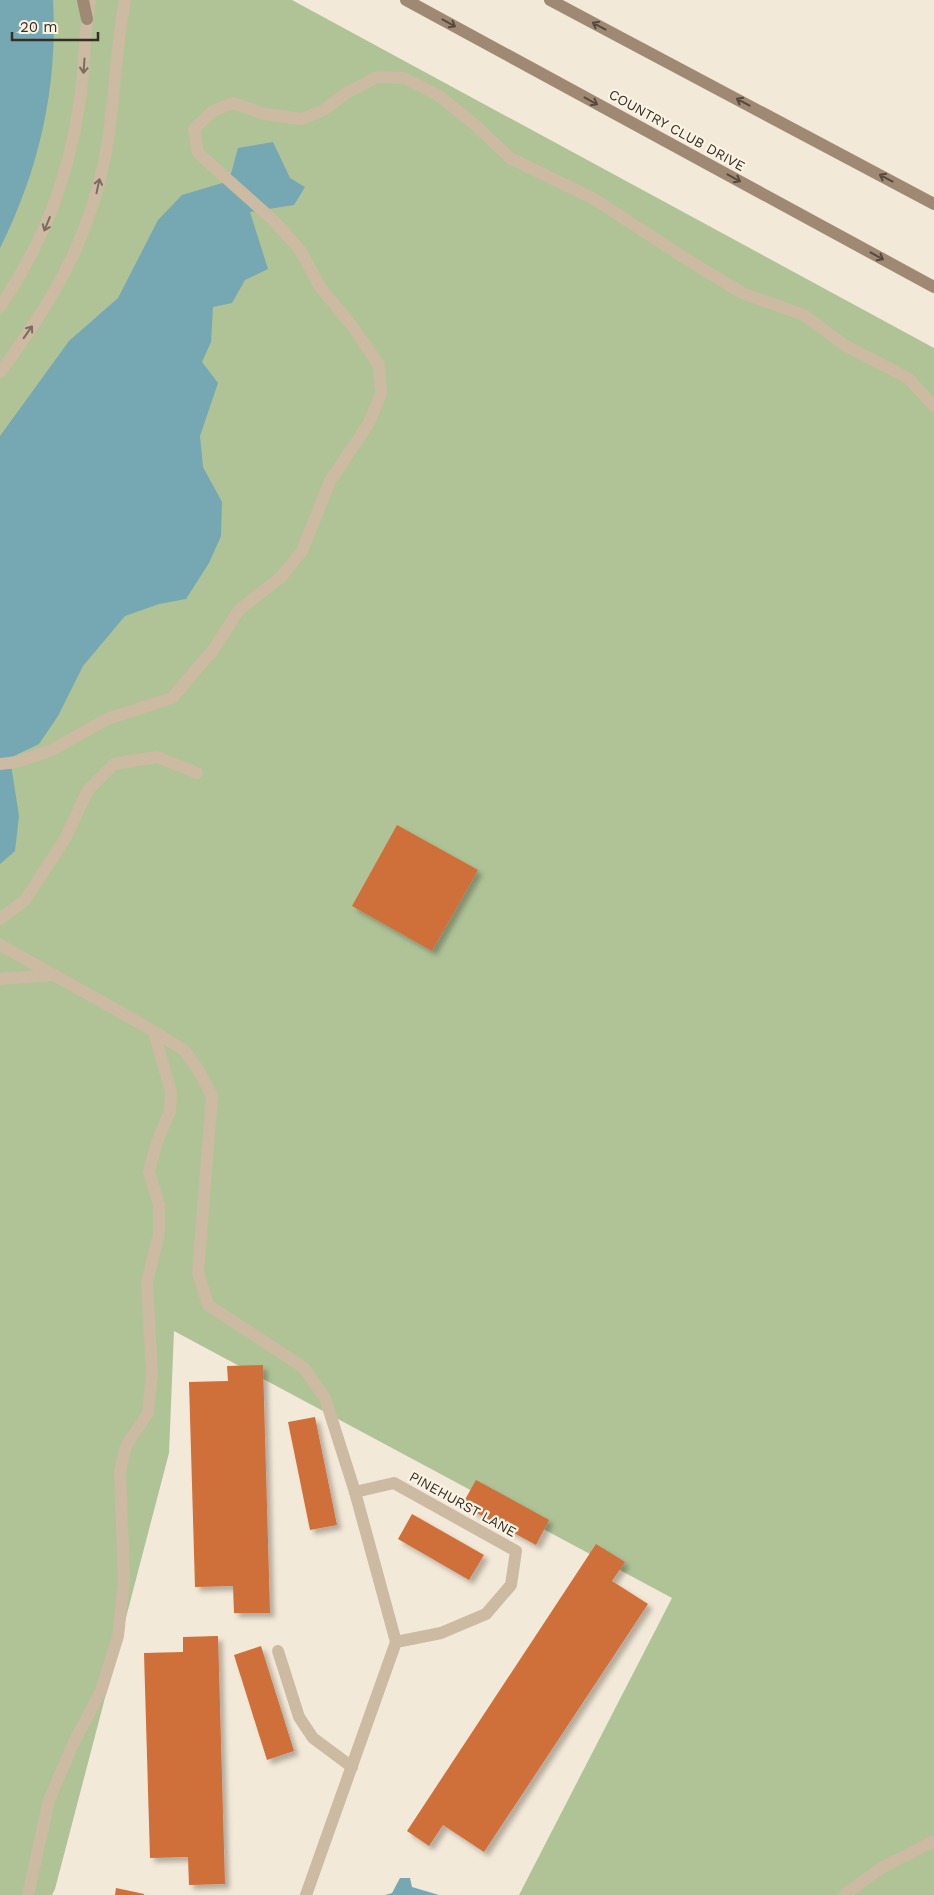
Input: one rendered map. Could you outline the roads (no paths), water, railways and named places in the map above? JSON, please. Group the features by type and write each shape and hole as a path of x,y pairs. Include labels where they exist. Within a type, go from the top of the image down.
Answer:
{"main road":[{"path":"83,0 87,19"},
{"name":"COUNTRY CLUB DRIVE","path":"406,0 934,287"},
{"path":"550,0 932,199"}],"street":[{"path":"0,307 34,252 45,228 64,175 80,99 90,0"},
{"path":"0,372 48,302 76,250 96,197 108,140 120,27 125,0"},
{"path":"0,764 17,762 52,750 107,718 172,698 213,650 239,610 281,577 302,551 330,481 369,424 381,393 379,365 353,326 320,287 301,252 272,219 198,153 194,129 213,111 233,103 265,114 302,119 324,110 346,93 377,77 404,78 438,94 510,158 594,199 742,293 804,315 846,346 908,378 934,406"},
{"path":"0,919 25,900 65,839 88,790 114,764 156,757 197,773"},
{"path":"0,945 184,1050 198,1069 212,1096 198,1274 208,1305 303,1367 325,1398 355,1492 396,1642 306,1895"},
{"path":"0,979 55,976"},
{"path":"28,1895 49,1800 75,1740 101,1691 118,1636 124,1580 120,1472 126,1446 148,1413 152,1374 148,1282 159,1234 159,1205 149,1171 157,1142 170,1111 171,1092 154,1032"},
{"name":"PINEHURST LANE","path":"355,1492 394,1483 516,1551 511,1585 486,1614 441,1633 396,1642"},
{"path":"278,1651 299,1717 313,1738 352,1767"},
{"path":"844,1895 881,1868 934,1841"}],"water":[{"path":"0,0 53,0 54,32 49,96 43,127 25,189 14,219 0,248"},
{"path":"273,142 290,178 305,187 294,205 250,212 268,269 245,280 232,303 213,307 211,342 202,362 218,383 200,436 203,467 222,502 221,536 209,563 186,599 159,604 125,616 83,666 58,716 39,744 10,758 19,816 15,851 0,864 0,436 69,341 118,298 158,220 182,195 229,181 238,148"},
{"path":"400,1878 410,1878 412,1887 439,1895 385,1895 392,1893"}]}
